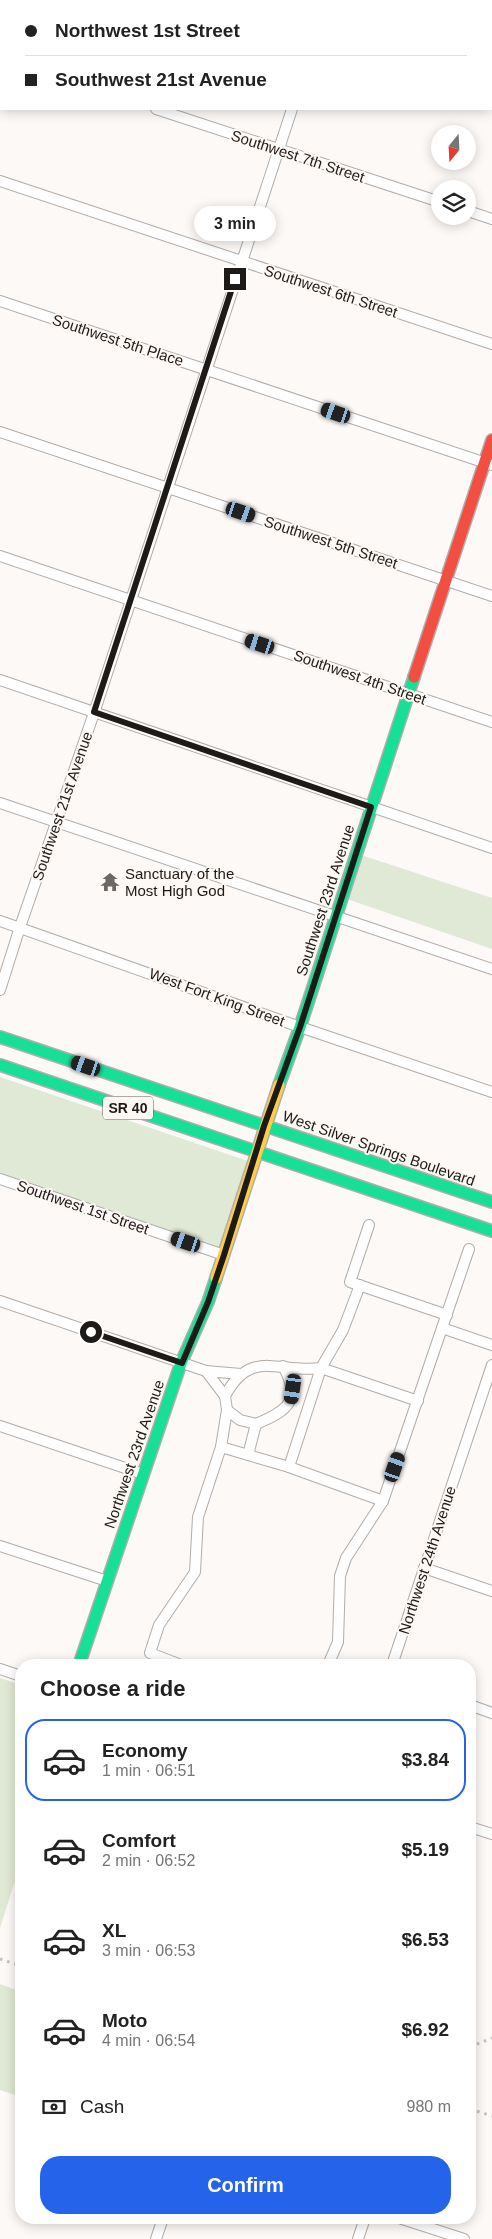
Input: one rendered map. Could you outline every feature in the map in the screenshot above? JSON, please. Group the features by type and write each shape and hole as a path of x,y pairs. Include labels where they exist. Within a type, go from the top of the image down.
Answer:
{"street":[{"name":"Southwest 7th Street","path":"159,110 431,199"},
{"name":"Southwest 21st Avenue","path":"0,990 94,712 292,110"},
{"name":"Southwest 6th Street","path":"0,181 492,344"},
{"path":"476,214 492,219"},
{"name":"Southwest 5th Place","path":"0,301 488,464"},
{"name":"Southwest 5th Street","path":"0,432 492,596"},
{"name":"Southwest 23rd Avenue","path":"224,1255 264,1126 300,1027 408,693 488,464 492,440"},
{"name":"Southwest 4th Street","path":"0,556 492,722"},
{"path":"0,680 492,848"},
{"path":"0,803 492,969"},
{"name":"West Fort King Street","path":"0,920 300,1027 492,1092"},
{"name":"West Silver Springs Boulevard","path":"0,1036 492,1202"},
{"path":"0,1047 91,1076 104,1072"},
{"name":"SR 40","path":"0,1065 489,1228"},
{"name":"Southwest 1st Street","path":"0,1179 224,1255"},
{"path":"369,1225 350,1282 446,1316"},
{"path":"331,1659 338,1642 340,1576 346,1558 383,1500 469,1250"},
{"name":"Northwest 23rd Avenue","path":"81,1659 182,1363 208,1302 224,1255"},
{"path":"289,1467 322,1368 343,1330 360,1285"},
{"path":"0,1300 206,1371 241,1374"},
{"path":"442,1328 492,1345"},
{"name":"Northwest 24th Avenue","path":"394,1659 492,1365"},
{"path":"228,1410 240,1420 256,1424 285,1409 291,1400 293,1389 283,1366"},
{"path":"225,1396 232,1383 249,1368 283,1366 312,1369 322,1368 418,1401"},
{"path":"167,1659 150,1652 160,1625 195,1572 198,1517 221,1447 228,1410 225,1396 206,1371"},
{"path":"248,1455 256,1424"},
{"path":"0,1426 143,1474"},
{"path":"221,1447 289,1467 383,1500"},
{"path":"0,1546 107,1581"},
{"path":"424,1568 492,1591"},
{"path":"0,1669 15,1674"},
{"path":"476,1707 492,1713"},
{"path":"476,1829 492,1834"},
{"path":"156,2239 162,2224"},
{"path":"358,2239 363,2224"},
{"path":"418,2224 464,2239"}],"green space":[{"path":"361,855 492,898 492,949 347,899"},
{"path":"0,1077 248,1161 223,1249 0,1173"},
{"path":"0,1678 15,1683 15,1880 0,1928"},
{"path":"0,1984 15,1990 15,2095 0,2090"}],"railway":[{"path":"0,1959 15,1964"},
{"path":"476,2045 492,2038"},
{"path":"476,2111 492,2116"}],"traffic: fast":[{"path":"279,1085 300,1027 414,677"},
{"path":"0,1037 492,1202"},
{"path":"0,1065 492,1231"},
{"path":"81,1659 181,1363 208,1302 216,1278"}],"traffic: slow":[{"path":"216,1278 279,1085"}],"traffic: jam":[{"path":"414,677 492,440"}],"place":[{"name":"Sanctuary of the Most High God","path":"110,882"}],"route":[{"path":"91,1332 182,1363 208,1302 224,1255 264,1126 300,1027 371,807 94,712 235,279"}]}
